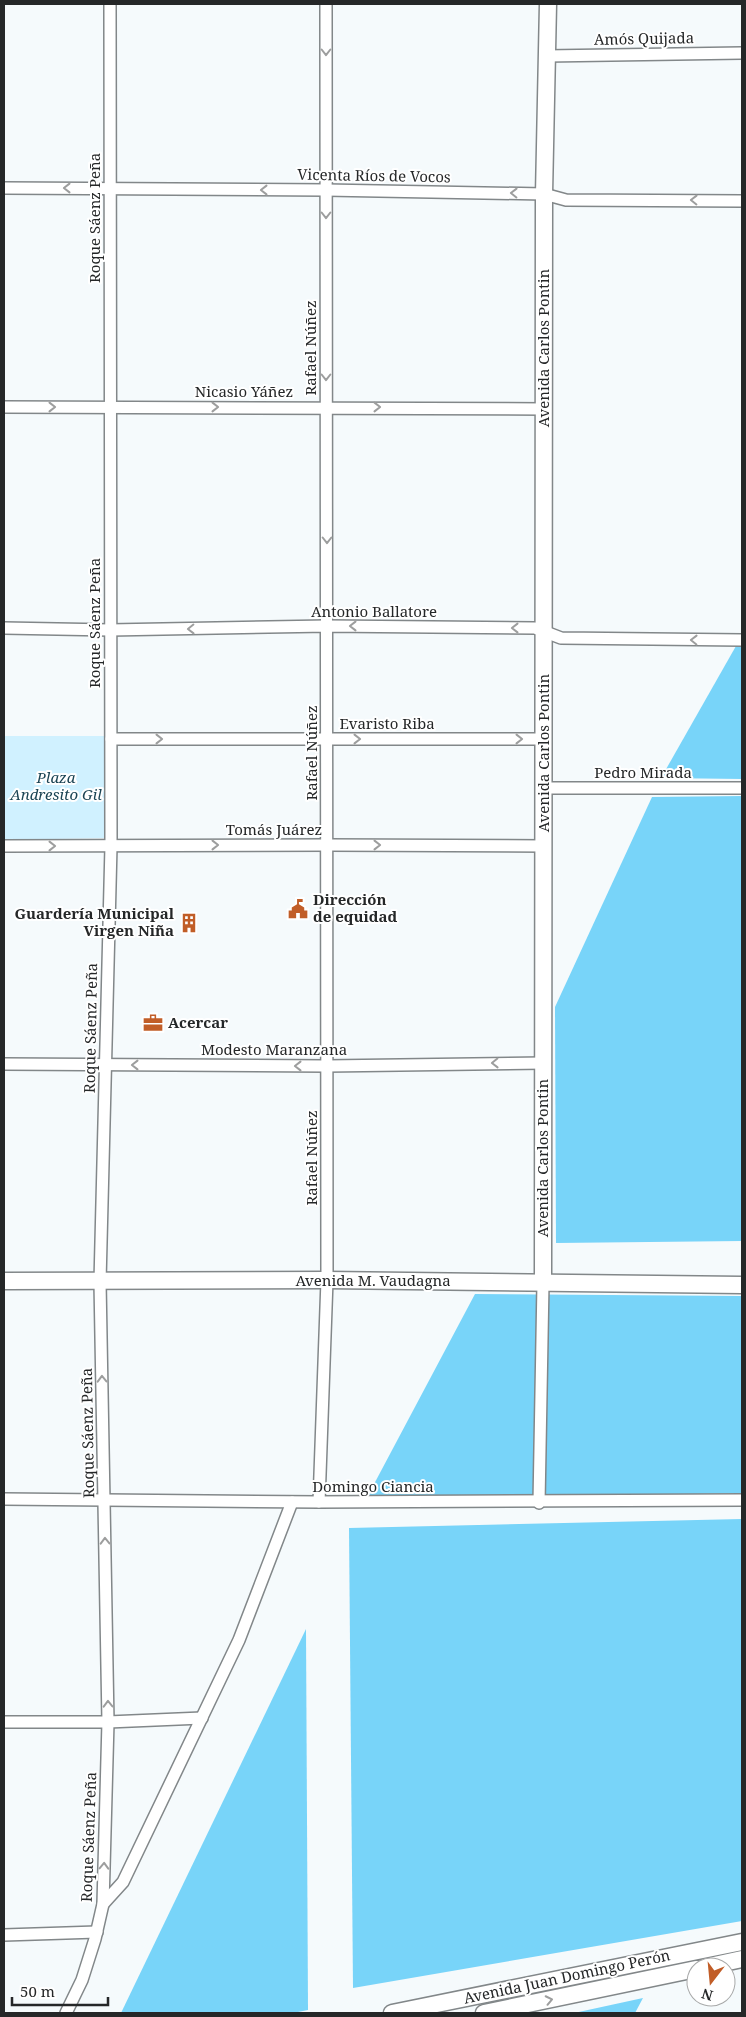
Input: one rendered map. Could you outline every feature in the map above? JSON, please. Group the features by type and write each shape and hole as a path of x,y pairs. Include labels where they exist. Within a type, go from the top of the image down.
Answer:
{"main road":[{"name":"Avenida Carlos Pontin","path":"543,1283 545,846 543,739 544,194 548,4"},
{"name":"Avenida M. Vaudagna","path":"4,1281 327,1280 742,1285"},
{"name":"Avenida Juan Domingo Perón","path":"392,2013 742,1942"},
{"name":"Avenida Juan Domingo Perón","path":"484,2013 686,1971"}],"street":[{"name":"Roque Sáenz Peña","path":"66,2013 82,1980 97,1932 103,1904 108,1722 100,1282 111,846 110,4"},
{"name":"Rafael Núñez","path":"319,1502 327,1280 326,4"},
{"name":"Amós Quijada","path":"546,56 742,53"},
{"name":"Vicenta Ríos de Vocos","path":"4,188 326,190 544,194 566,200 742,201"},
{"name":"Nicasio Yáñez","path":"4,407 544,409"},
{"name":"Antonio Ballatore","path":"4,628 110,630 327,626 535,628 561,638 742,640"},
{"name":"Evaristo Riba","path":"111,739 543,739"},
{"name":"Pedro Mirada","path":"544,788 742,788"},
{"name":"Tomás Juárez","path":"4,846 545,846"},
{"name":"Modesto Maranzana","path":"4,1064 327,1066 544,1063"},
{"name":"Avenida Carlos Pontin","path":"540,1503 543,1283"},
{"name":"Domingo Ciancia","path":"4,1499 540,1503 742,1500"},
{"path":"103,1904 123,1882 239,1640 292,1502"},
{"path":"4,1722 108,1722 202,1718"},
{"path":"4,1935 97,1932"}],"green space":[{"name":"Plaza Andresito Gil","path":"5,736 106,736 106,838 4,840"}],"shaded area":[{"path":"736,646 742,646 742,779 661,778"},
{"path":"742,796 742,1241 556,1243 555,1007 652,797"},
{"path":"475,1294 742,1296 742,1493 365,1501"},
{"path":"742,1519 742,1921 353,1988 349,1528"},
{"path":"306,1629 308,2010 293,2013 121,2013"},
{"path":"643,1998 635,2013 574,2013"}],"place":[{"name":"Dirección de equidad","path":"298,909"},
{"name":"Guardería Municipal Virgen Niña","path":"189,923"},
{"name":"Acercar","path":"153,1023"}]}
